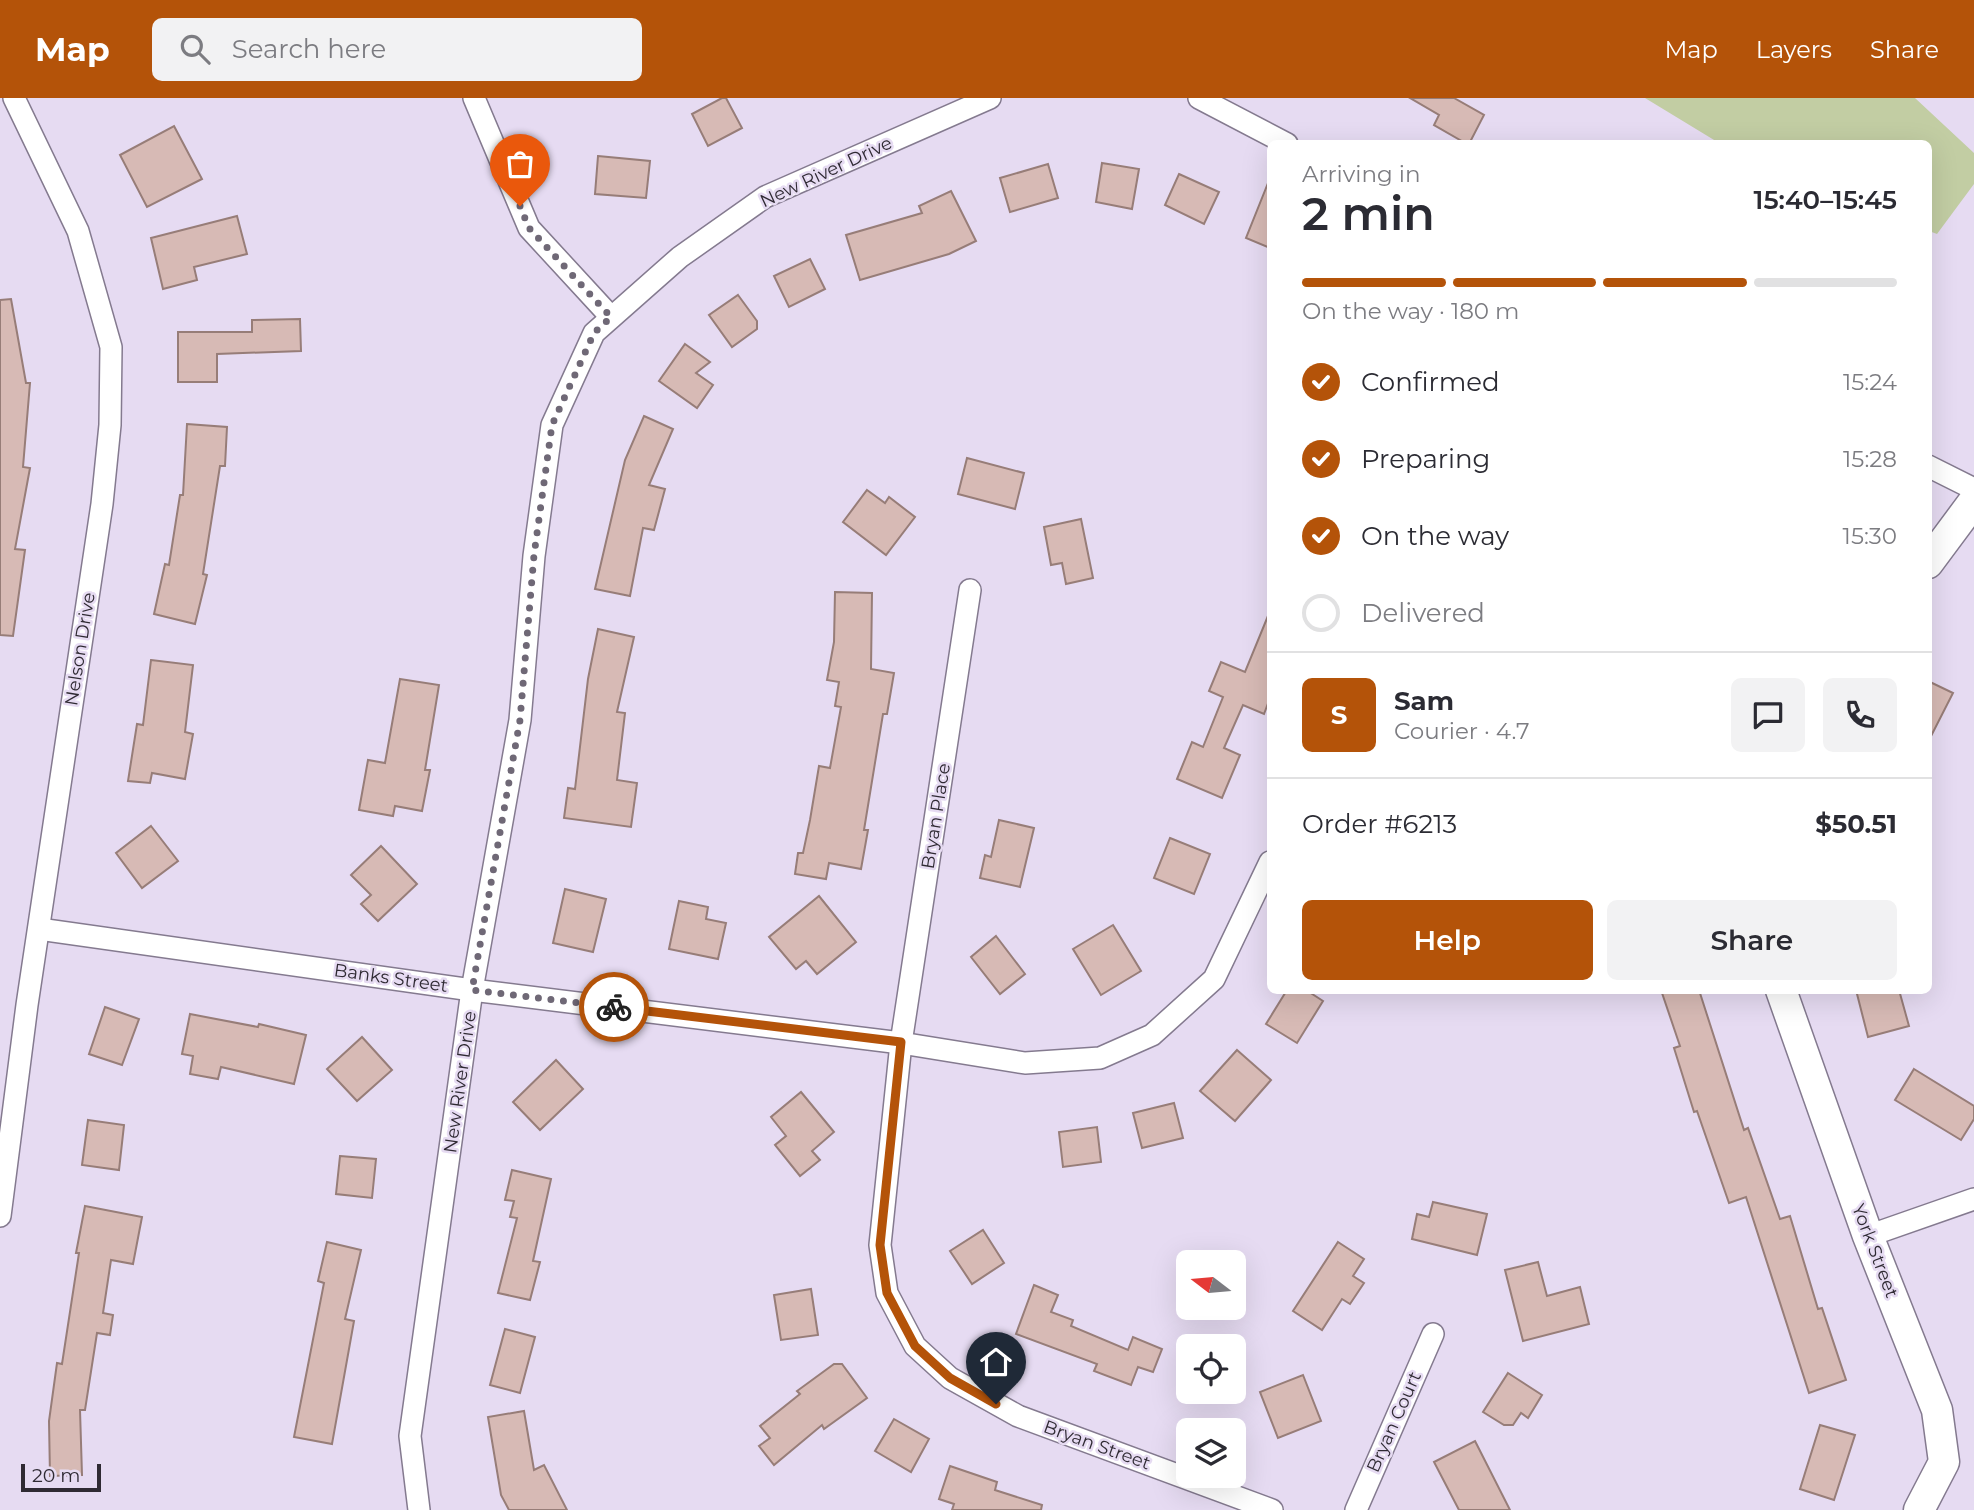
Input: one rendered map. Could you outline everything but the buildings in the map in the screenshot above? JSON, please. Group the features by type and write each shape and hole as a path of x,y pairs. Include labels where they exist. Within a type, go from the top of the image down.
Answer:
{"street":[{"name":"Nelson Drive","path":"0,1216 102,504 110,425 111,347 78,232 14,98"},
{"path":"474,98 529,228 611,317"},
{"name":"New River Drive","path":"419,1510 410,1436 472,990 520,720 534,555 552,425 594,333 680,257 765,197 990,98"},
{"path":"1199,98 1279,140"},
{"path":"1932,468 1974,489"},
{"path":"1932,558 1974,501"},
{"name":"Bryan Place","path":"901,1042 970,590"},
{"name":"Banks Street","path":"39,929 472,990 901,1042 1025,1063 1100,1058 1152,1035 1214,979 1267,868"},
{"name":"York Street","path":"1782,994 1868,1236 1937,1410 1944,1462 1919,1510"},
{"name":"Bryan Street","path":"901,1042 880,1245 887,1293 915,1346 950,1378 1018,1416 1272,1510"},
{"path":"1868,1236 1974,1199"},
{"name":"Bryan Court","path":"1356,1510 1433,1334"}],"green space":[{"path":"1645,98 1915,98 1974,153 1974,184 1937,234 1932,232 1932,140 1714,140"}],"way so far":[{"path":"520,206 529,228 611,317 594,333 552,425 534,555 520,720 472,990 614,1007"}],"route":[{"path":"614,1007 901,1042 880,1245 887,1293 915,1346 950,1378 996,1404"}]}
